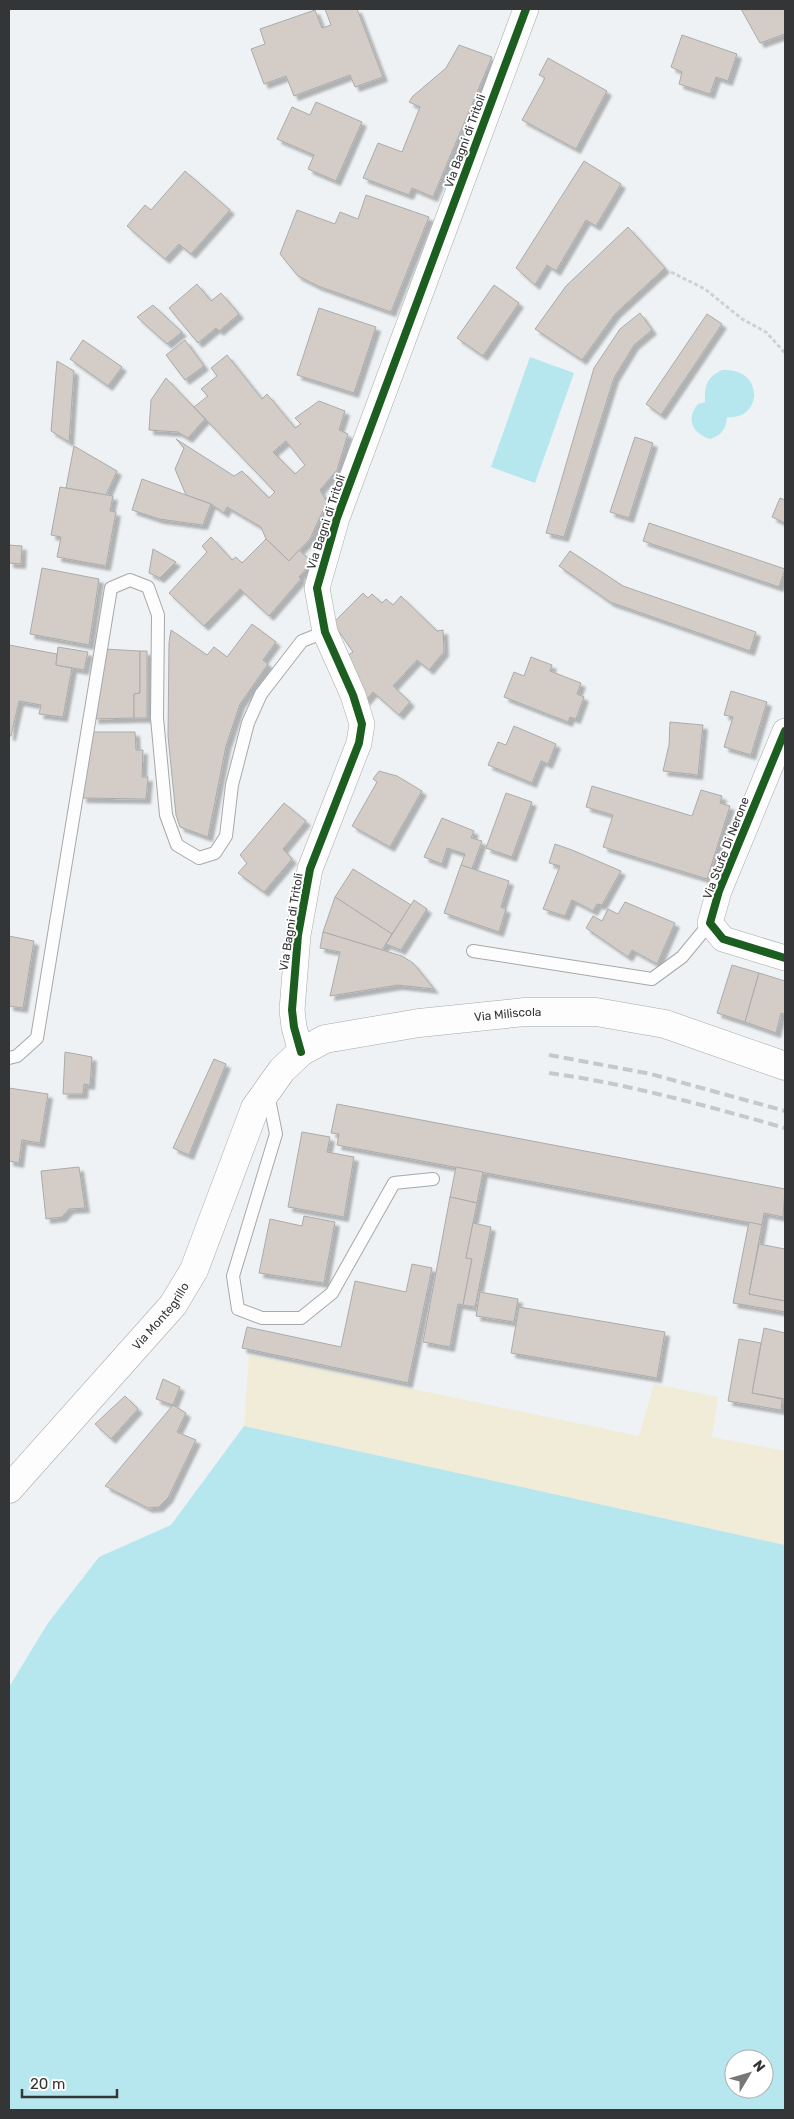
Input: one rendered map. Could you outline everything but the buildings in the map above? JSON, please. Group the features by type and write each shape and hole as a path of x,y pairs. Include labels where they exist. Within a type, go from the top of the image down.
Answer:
{"main road":[{"name":"Via Miliscola","path":"261,1100 282,1070 301,1052 325,1039 419,1023 525,1012 596,1012 665,1024 785,1066"},
{"name":"Via Montegrillo","path":"9,1489 173,1305 194,1270 261,1100"}],"street":[{"name":"Via Bagni di Tritoli","path":"301,1052 294,1027 292,1010 298,935 310,869 359,743 362,724 353,695 325,632 317,588 337,518 526,9"},
{"name":"Via Stufe Di Nerone","path":"710,923 719,891 785,731"},
{"path":"710,923 723,940 785,958"}],"lane":[{"path":"9,1058 17,1056 37,1038 111,588 130,580 148,587 158,615 156,718 166,815 177,845 199,858 215,853 226,836 232,785 248,723 261,694 302,642 325,632"},
{"path":"473,951 652,979 682,957 710,923"},
{"path":"261,1100 276,1134 233,1276 238,1309 262,1318 302,1318 332,1293 394,1183 433,1179"}],"path":[{"path":"671,272 705,290 742,319 766,332 785,353"}],"sand":[{"path":"249,1355 639,1436 654,1384 718,1397 712,1437 785,1451 785,1545 244,1426"}],"water":[{"path":"530,357 574,373 535,483 491,467"},
{"path":"722,370 736,371 746,377 752,385 753,403 747,411 739,416 727,417 723,431 718,436 710,439 695,430 692,415 698,404 705,402 705,391 710,379"},
{"path":"244,1426 785,1545 785,2110 9,2110 9,1687 48,1623 99,1557 171,1525"}],"railway":[{"path":"549,1055 651,1074 785,1111"},
{"path":"549,1073 638,1089 785,1128"}],"cycle path":[{"path":"301,1052 294,1027 292,1010 298,935 310,869 359,743 362,724 353,695 325,632 317,588 337,518 526,9"},
{"path":"785,731 719,891 710,923 723,939 785,958"}]}
